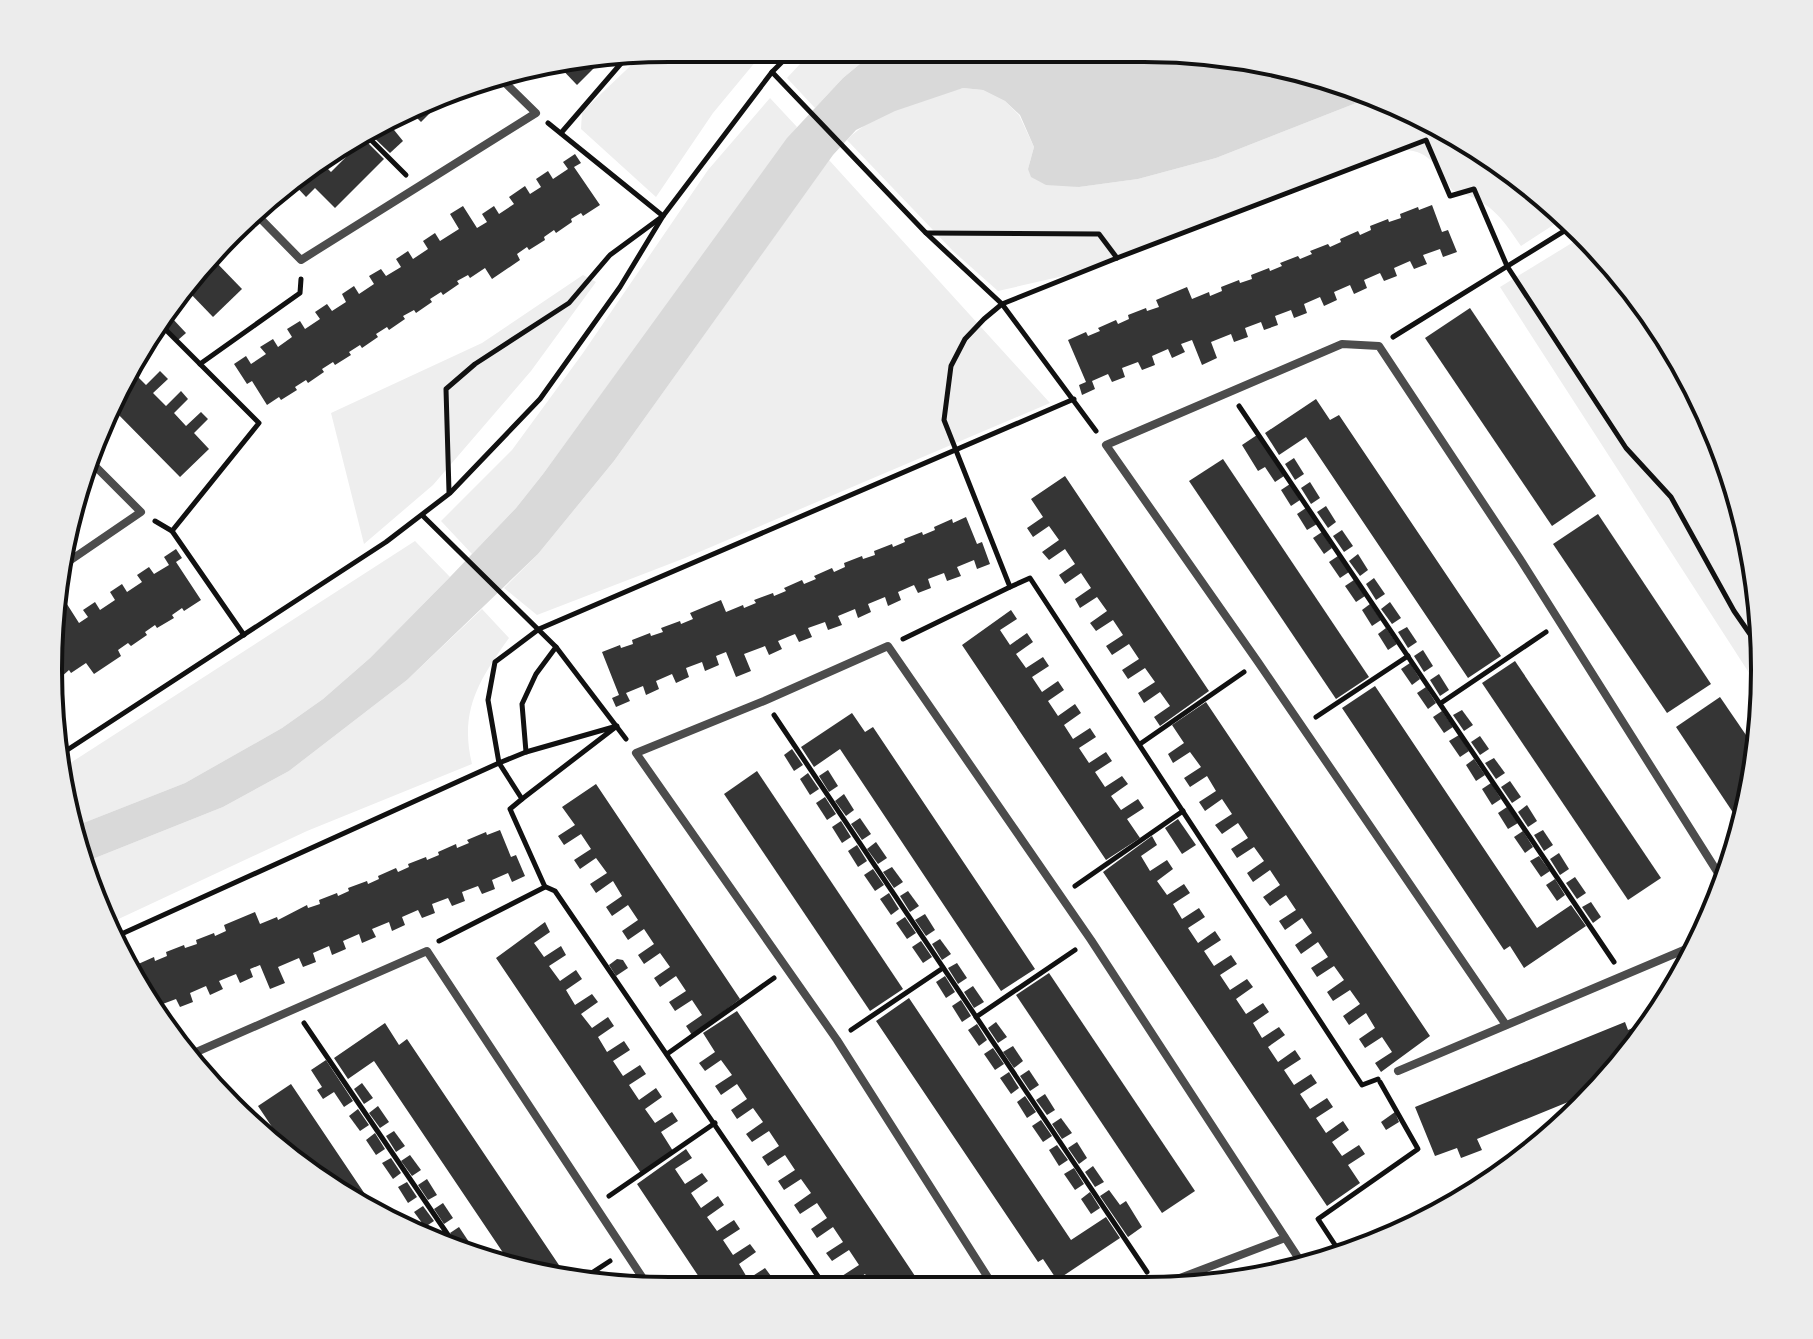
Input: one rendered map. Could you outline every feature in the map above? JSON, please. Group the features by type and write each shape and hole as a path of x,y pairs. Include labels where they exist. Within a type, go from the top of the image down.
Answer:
{"street":[{"path":"262,220 301,260 536,113 507,85"},
{"path":"1506,1025 1106,445 1342,344 1379,346 1717,871"},
{"path":"73,559 141,512 96,467"},
{"path":"988,1277 789,968 636,753 888,646 1061,895 1298,1257"},
{"path":"198,1051 427,951 642,1276"},
{"path":"1398,1071 1681,951"},
{"path":"1186,1276 1285,1238"}],"path":[{"path":"67,750 423,516 450,493 540,399 620,287 663,216 782,62"},
{"path":"561,133 621,64"},
{"path":"772,72 926,233 1002,304 1106,445"},
{"path":"536,113 663,216"},
{"path":"371,140 417,187"},
{"path":"1010,587 944,420 951,366 965,339 1002,304 1426,140 1450,196 1474,189 1507,266 1626,448 1671,497 1750,634"},
{"path":"450,493 446,389 475,364 569,303 610,255 663,216"},
{"path":"1379,346 1564,231"},
{"path":"926,233 1099,234 1117,258"},
{"path":"200,364 300,293 301,260"},
{"path":"166,330 259,423 172,531"},
{"path":"1229,391 1623,976"},
{"path":"522,799 499,763 488,700 495,662 539,629 1074,399"},
{"path":"141,512 172,531 244,635"},
{"path":"423,516 556,647 636,753"},
{"path":"888,646 1030,578 1362,1085 1398,1071"},
{"path":"1441,703 1560,623"},
{"path":"526,752 522,704 536,674 556,647"},
{"path":"1302,726 1408,656"},
{"path":"1140,744 1258,662"},
{"path":"764,701 1148,1273"},
{"path":"123,933 499,763 526,752 617,726"},
{"path":"617,726 510,809 545,887 555,891 819,1277"},
{"path":"1061,895 1183,811"},
{"path":"427,951 443,938 545,887"},
{"path":"976,1017 1091,940"},
{"path":"667,1054 789,968"},
{"path":"837,1040 943,968"},
{"path":"295,1009 448,1235"},
{"path":"1336,1246 1318,1219 1418,1149 1378,1079"},
{"path":"595,1206 715,1123"},
{"path":"593,1272 625,1251"}],"shaded area":[{"path":"755,62 713,113 656,197 581,129 582,112 634,63"},
{"path":"802,62 862,62 815,108 787,78"},
{"path":"862,62 1183,63 1262,74 1359,102 1216,158 1138,179 1079,187 1046,185 1031,177 1028,169 1034,147 1020,115 1005,101 983,90 963,88 895,111 856,130 833,155 614,461 538,554 407,680 289,771 223,807 92,859 82,823 185,783 282,728 323,699 370,658 450,577 516,508 543,474 787,138 843,78"},
{"path":"963,88 983,90 1005,101 1019,115 1034,147 1028,169 1079,187 1138,179 1216,158 1359,102 1412,125 1481,164 1555,224 1521,246 1493,210 1476,199 1452,190 1427,157 1402,150 1085,271 998,291 953,251 847,140 885,114"},
{"path":"770,98 797,127 543,474 472,554 441,521 512,450 583,353 708,170"},
{"path":"829,160 1050,403 685,558 537,615 504,588 538,554 614,461"},
{"path":"1574,241 1649,332 1688,401 1719,474 1746,590 1751,676 1500,287"},
{"path":"583,275 596,282 531,371 433,485 364,544 331,413 482,343"},
{"path":"415,541 450,577 370,658 323,699 282,728 185,783 82,823 70,763"},
{"path":"482,609 509,638 474,697 468,728 472,764 307,831 116,920 92,859 223,807 289,771 407,680"}],"building":[{"path":"596,66 577,85 564,72"},
{"path":"433,110 421,122 417,118"},
{"path":"393,129 403,141 390,153 375,138"},
{"path":"367,142 384,159 335,208 315,188 306,197 299,189 327,168 331,172 350,153"},
{"path":"575,154 581,163 574,167 600,205 583,216 581,213 571,219 572,222 556,233 554,230 529,250 527,247 517,254 520,260 492,279 485,268 470,278 468,275 457,281 459,284 443,295 441,292 416,313 414,310 403,316 405,319 389,330 387,327 376,334 378,337 362,348 360,345 349,352 351,355 335,365 333,362 322,369 324,372 308,383 306,380 295,387 297,390 281,400 279,397 267,405 252,381 247,384 234,364 246,356 251,364 266,354 260,347 273,339 278,347 292,337 287,329 300,321 305,329 320,319 315,312 327,304 332,311 346,302 342,294 354,286 359,294 374,284 369,276 381,269 386,276 401,267 396,259 408,251 413,259 428,249 423,241 435,233 440,241 459,229 450,214 463,206 477,228 487,222 482,214 494,206 499,214 514,204 509,197 525,186 530,194 541,187 536,179 548,171 553,179 568,169 563,162"},
{"path":"1432,205 1442,232 1448,230 1457,252 1443,257 1440,249 1423,255 1427,264 1414,269 1410,261 1394,268 1397,276 1384,281 1380,273 1364,280 1367,288 1354,294 1350,285 1334,292 1337,300 1324,306 1320,297 1304,304 1307,313 1294,318 1291,310 1275,316 1278,325 1264,330 1261,322 1245,328 1248,337 1234,342 1231,334 1211,342 1217,358 1202,365 1192,340 1181,344 1185,352 1172,358 1168,349 1152,356 1155,365 1142,370 1138,362 1122,368 1125,377 1112,382 1108,374 1092,381 1095,389 1082,395 1079,385 1086,382 1068,340 1086,332 1088,336 1100,331 1098,328 1116,320 1118,324 1129,319 1128,315 1146,308 1147,311 1159,307 1156,300 1187,287 1192,299 1209,292 1210,296 1222,291 1221,287 1252,279 1251,275 1269,268 1270,271 1298,256 1300,259 1328,244 1330,247 1358,231 1360,235 1371,230 1370,226 1401,218 1400,214 1418,207 1419,210"},
{"path":"218,264 242,289 213,317 192,295"},
{"path":"1470,308 1596,496 1552,526 1425,338"},
{"path":"173,320 186,333 178,340 167,329"},
{"path":"160,371 168,379 153,393 166,406 181,391 188,399 174,413 186,426 201,412 208,419 194,433 209,449 180,477 119,415 138,377 146,385"},
{"path":"1316,399 1330,420 1339,415 1501,656 1468,678 1306,437 1279,455 1265,433"},
{"path":"1257,435 1284,476 1275,482 1265,467 1258,471 1242,445"},
{"path":"1294,458 1304,474 1295,480 1285,464"},
{"path":"1223,459 1369,677 1336,699 1189,481"},
{"path":"1065,476 1209,691 1160,726 1154,717 1170,706 1160,692 1144,703 1138,693 1155,682 1145,668 1128,679 1122,670 1139,659 1129,644 1112,655 1106,646 1123,635 1113,620 1096,631 1090,623 1107,611 1097,597 1080,608 1075,599 1091,588 1081,573 1065,584 1059,575 1075,564 1065,549 1049,560 1042,552 1059,540 1049,526 1033,537 1027,528 1043,517 1031,499"},
{"path":"1310,482 1320,498 1311,504 1301,488"},
{"path":"1290,484 1300,500 1291,506 1281,490"},
{"path":"1326,506 1336,522 1328,528 1317,512"},
{"path":"1306,508 1317,524 1307,530 1297,514"},
{"path":"1598,514 1711,684 1667,713 1553,544"},
{"path":"966,517 977,544 982,542 990,564 977,569 974,560 957,567 961,576 947,581 944,573 928,579 931,588 918,593 914,585 898,592 901,600 888,606 885,597 868,604 871,612 858,618 855,609 838,616 842,625 828,630 825,622 808,628 812,637 799,642 795,634 778,641 782,649 769,655 765,646 744,654 751,671 736,677 726,652 716,656 719,665 705,671 702,662 686,668 689,677 676,683 672,674 656,681 659,689 646,695 643,686 626,693 630,701 616,707 612,698 619,695 602,652 633,644 632,640 663,632 661,628 693,619 690,613 721,600 726,612 743,605 744,608 756,603 754,600 786,591 784,588 802,580 804,584 832,568 834,572 845,567 844,563 875,555 874,551 892,544 893,547 922,532 923,535 952,519 953,523"},
{"path":"1342,530 1353,546 1344,552 1333,536"},
{"path":"1322,532 1332,548 1324,554 1313,538"},
{"path":"176,549 182,558 176,562 201,600 184,611 182,608 172,615 174,618 157,628 155,625 131,646 128,643 118,650 121,656 94,674 86,663 62,676 66,602 79,623 88,617 83,610 95,602 100,610 115,600 110,592 122,584 127,592 142,582 137,575 149,567 154,574 169,565 164,557"},
{"path":"1358,554 1368,570 1360,576 1349,561"},
{"path":"1338,556 1349,572 1340,578 1329,562"},
{"path":"1374,578 1385,594 1376,600 1366,584"},
{"path":"1354,580 1365,596 1356,602 1345,586"},
{"path":"1390,602 1401,618 1392,624 1381,609"},
{"path":"1370,604 1381,620 1372,626 1362,610"},
{"path":"1011,610 1017,619 1000,630 1010,645 1027,633 1033,642 1016,654 1026,668 1043,657 1049,666 1032,677 1042,692 1058,681 1064,690 1048,701 1058,716 1075,704 1081,713 1064,725 1073,739 1090,728 1096,737 1079,748 1089,763 1106,752 1112,761 1095,772 1105,787 1122,776 1128,784 1111,796 1121,810 1138,799 1144,808 1127,819 1140,838 1106,860 962,645"},
{"path":"1407,627 1417,642 1408,648 1398,632"},
{"path":"1386,628 1397,644 1388,650 1378,634"},
{"path":"1423,650 1433,666 1424,672 1414,656"},
{"path":"1515,661 1661,878 1628,900 1482,683"},
{"path":"1410,663 1420,679 1412,685 1401,669"},
{"path":"1439,674 1449,690 1440,696 1430,680"},
{"path":"1375,686 1537,928 1571,905 1586,926 1524,968 1510,946 1504,950 1342,708"},
{"path":"1426,687 1436,703 1428,709 1417,693"},
{"path":"1720,697 1747,737 1733,813 1676,727"},
{"path":"1206,702 1430,1036 1381,1072 1375,1063 1392,1052 1382,1037 1365,1048 1359,1039 1375,1028 1366,1013 1349,1025 1343,1016 1360,1004 1350,990 1333,1001 1327,992 1344,980 1334,966 1317,977 1311,968 1328,957 1318,942 1301,954 1295,945 1312,933 1302,918 1285,930 1279,921 1296,910 1286,895 1270,906 1263,897 1280,885 1270,870 1253,882 1247,873 1264,861 1254,847 1237,858 1231,849 1248,838 1238,823 1222,834 1215,825 1232,814 1222,799 1205,811 1199,802 1216,791 1207,776 1190,787 1184,778 1201,767 1190,752 1173,763 1168,754 1184,743 1172,725"},
{"path":"1462,710 1473,725 1464,731 1453,715"},
{"path":"1442,711 1453,727 1444,733 1433,717"},
{"path":"852,713 865,732 873,727 1035,969 1001,991 840,749 814,767 801,747"},
{"path":"1459,735 1469,751 1460,757 1449,741"},
{"path":"1480,736 1489,749 1480,755 1471,742"},
{"path":"792,749 803,765 794,771 784,755"},
{"path":"1494,758 1505,773 1496,779 1485,763"},
{"path":"1474,759 1485,775 1476,781 1466,765"},
{"path":"828,770 838,786 829,792 819,776"},
{"path":"757,771 903,989 870,1011 724,794"},
{"path":"808,773 819,789 810,795 800,779"},
{"path":"1510,781 1521,797 1512,803 1501,787"},
{"path":"1491,783 1501,799 1492,805 1482,789"},
{"path":"596,784 740,999 692,1035 686,1026 702,1015 692,1000 675,1011 669,1002 686,991 676,976 660,987 654,978 670,967 660,953 644,964 638,955 654,944 644,929 628,940 622,931 638,920 628,905 612,916 606,907 622,896 613,881 596,893 590,884 607,873 596,858 580,869 574,860 591,849 581,834 564,845 558,836 575,825 562,807"},
{"path":"844,794 854,810 846,816 835,801"},
{"path":"825,797 836,814 827,820 816,803"},
{"path":"1527,805 1537,821 1528,827 1518,812"},
{"path":"1507,807 1518,823 1508,829 1498,813"},
{"path":"860,818 871,834 862,840 851,824"},
{"path":"1178,819 1196,845 1182,854 1165,828"},
{"path":"841,821 851,837 842,843 832,827"},
{"path":"500,830 511,857 516,855 525,876 512,882 508,873 492,880 495,889 482,894 478,886 462,892 465,901 452,906 448,898 432,904 435,913 422,918 418,910 402,917 405,925 392,931 389,922 372,929 376,937 362,943 359,934 343,941 346,949 332,955 329,946 313,953 316,962 303,967 299,958 278,967 285,983 270,989 260,965 250,969 253,977 240,983 236,974 219,981 223,989 210,995 206,986 190,993 193,1002 180,1007 176,999 162,1004 138,964 154,957 155,961 167,956 166,952 184,945 185,948 197,944 196,940 214,933 215,936 226,931 224,925 255,912 260,924 277,917 278,920 307,905 308,908 320,904 319,900 349,891 348,888 367,881 368,884 396,868 398,872 409,867 408,864 439,855 438,852 456,844 457,848 469,843 467,840 486,832 487,835"},
{"path":"1543,830 1553,845 1544,851 1534,835"},
{"path":"1523,831 1533,847 1525,853 1514,837"},
{"path":"1152,836 1157,845 1141,856 1150,871 1167,860 1173,869 1157,881 1167,895 1184,884 1190,893 1173,904 1182,919 1199,908 1205,917 1188,928 1198,943 1215,931 1221,940 1204,951 1214,966 1231,955 1237,964 1220,975 1230,990 1247,979 1253,987 1236,999 1246,1014 1263,1003 1269,1012 1253,1023 1262,1038 1279,1027 1285,1035 1268,1047 1278,1062 1295,1050 1301,1059 1284,1070 1294,1085 1311,1074 1317,1083 1300,1094 1310,1109 1327,1098 1333,1107 1316,1118 1326,1133 1343,1121 1349,1130 1332,1142 1342,1156 1359,1145 1365,1154 1348,1165 1360,1183 1327,1206 1103,872"},
{"path":"876,842 887,858 878,864 867,849"},
{"path":"857,845 867,861 858,867 848,851"},
{"path":"1559,853 1569,869 1560,875 1550,859"},
{"path":"1539,856 1550,871 1541,877 1530,861"},
{"path":"892,867 903,882 894,888 883,872"},
{"path":"873,869 884,885 875,891 864,875"},
{"path":"1575,877 1586,893 1577,899 1566,883"},
{"path":"1555,879 1565,895 1557,901 1546,885"},
{"path":"908,891 919,906 910,912 900,896"},
{"path":"889,893 899,909 891,915 880,899"},
{"path":"1591,902 1601,917 1593,923 1582,907"},
{"path":"925,914 935,930 926,936 915,920"},
{"path":"905,917 916,933 907,939 896,923"},
{"path":"545,922 550,932 534,943 544,957 561,946 566,955 549,966 560,981 576,970 582,979 566,990 575,1005 592,994 598,1002 581,1014 592,1028 608,1017 614,1026 598,1037 607,1052 624,1041 630,1050 613,1061 623,1076 640,1065 646,1074 629,1085 639,1100 656,1088 662,1097 645,1109 655,1123 672,1112 678,1121 661,1132 673,1151 641,1173 496,958"},
{"path":"940,939 951,954 942,960 932,944"},
{"path":"921,941 932,957 923,963 912,947"},
{"path":"617,959 623,960 628,968 616,976 609,965"},
{"path":"957,963 967,978 958,984 948,968"},
{"path":"1049,973 1195,1191 1162,1213 1016,995"},
{"path":"945,976 955,992 946,998 936,982"},
{"path":"973,986 984,1002 974,1008 964,992"},
{"path":"909,998 1071,1240 1106,1217 1120,1238 1062,1277 1055,1277 1043,1259 1038,1262 876,1021"},
{"path":"961,1000 971,1016 962,1022 952,1006"},
{"path":"737,1011 916,1277 867,1277 865,1274 843,1277 859,1265 849,1250 832,1261 826,1253 843,1242 833,1227 817,1238 811,1229 827,1218 817,1203 800,1214 794,1205 811,1193 801,1179 784,1190 778,1181 795,1170 785,1155 768,1166 762,1157 779,1146 769,1131 752,1142 746,1134 763,1122 753,1108 737,1119 731,1110 747,1099 737,1084 721,1095 715,1086 732,1075 721,1060 705,1071 699,1063 715,1052 703,1033"},
{"path":"996,1022 1007,1037 998,1043 988,1028"},
{"path":"1625,1022 1628,1030 1633,1028 1571,1101 1477,1139 1482,1150 1461,1158 1457,1148 1435,1156 1415,1107"},
{"path":"385,1023 399,1045 407,1039 560,1267 504,1254 374,1061 348,1079 334,1058"},
{"path":"977,1024 987,1040 979,1046 968,1030"},
{"path":"1013,1046 1023,1061 1014,1068 1003,1052"},
{"path":"993,1048 1004,1064 995,1070 984,1054"},
{"path":"326,1060 353,1101 344,1107 334,1092 323,1099 317,1090 322,1087 311,1070"},
{"path":"1029,1070 1039,1085 1030,1091 1020,1076"},
{"path":"1009,1072 1019,1088 1011,1094 1000,1078"},
{"path":"362,1083 373,1098 364,1104 354,1089"},
{"path":"291,1084 366,1196 332,1175 274,1130 258,1106"},
{"path":"1045,1094 1055,1110 1047,1115 1036,1100"},
{"path":"1025,1096 1036,1112 1027,1118 1017,1102"},
{"path":"378,1106 389,1122 380,1128 369,1113"},
{"path":"358,1109 369,1125 360,1131 349,1116"},
{"path":"1395,1112 1399,1122 1386,1130 1381,1122"},
{"path":"1061,1118 1072,1133 1062,1139 1052,1124"},
{"path":"1041,1120 1052,1136 1043,1142 1032,1126"},
{"path":"394,1131 405,1146 396,1152 386,1136"},
{"path":"375,1133 385,1149 376,1155 366,1140"},
{"path":"1077,1142 1087,1158 1079,1164 1068,1148"},
{"path":"1057,1145 1068,1160 1059,1166 1049,1150"},
{"path":"686,1149 692,1158 675,1169 685,1184 702,1173 708,1181 691,1193 701,1208 718,1196 724,1205 707,1217 717,1231 734,1220 740,1229 723,1240 733,1255 750,1244 756,1252 739,1264 747,1277 699,1277 637,1184"},
{"path":"410,1155 421,1170 412,1176 401,1161"},
{"path":"391,1158 401,1173 393,1179 382,1163"},
{"path":"1093,1166 1104,1182 1095,1187 1085,1172"},
{"path":"1074,1168 1084,1184 1075,1190 1064,1174"},
{"path":"427,1179 437,1195 428,1200 418,1185"},
{"path":"407,1182 417,1197 408,1203 398,1187"},
{"path":"1109,1190 1120,1205 1126,1201 1142,1227 1128,1237 1100,1196"},
{"path":"1090,1192 1100,1208 1091,1214 1081,1199"},
{"path":"443,1203 453,1218 444,1224 434,1209"},
{"path":"423,1206 434,1221 426,1226 414,1212"},
{"path":"459,1227 469,1242 452,1237 450,1233"},
{"path":"765,1268 770,1277 751,1277"}]}
